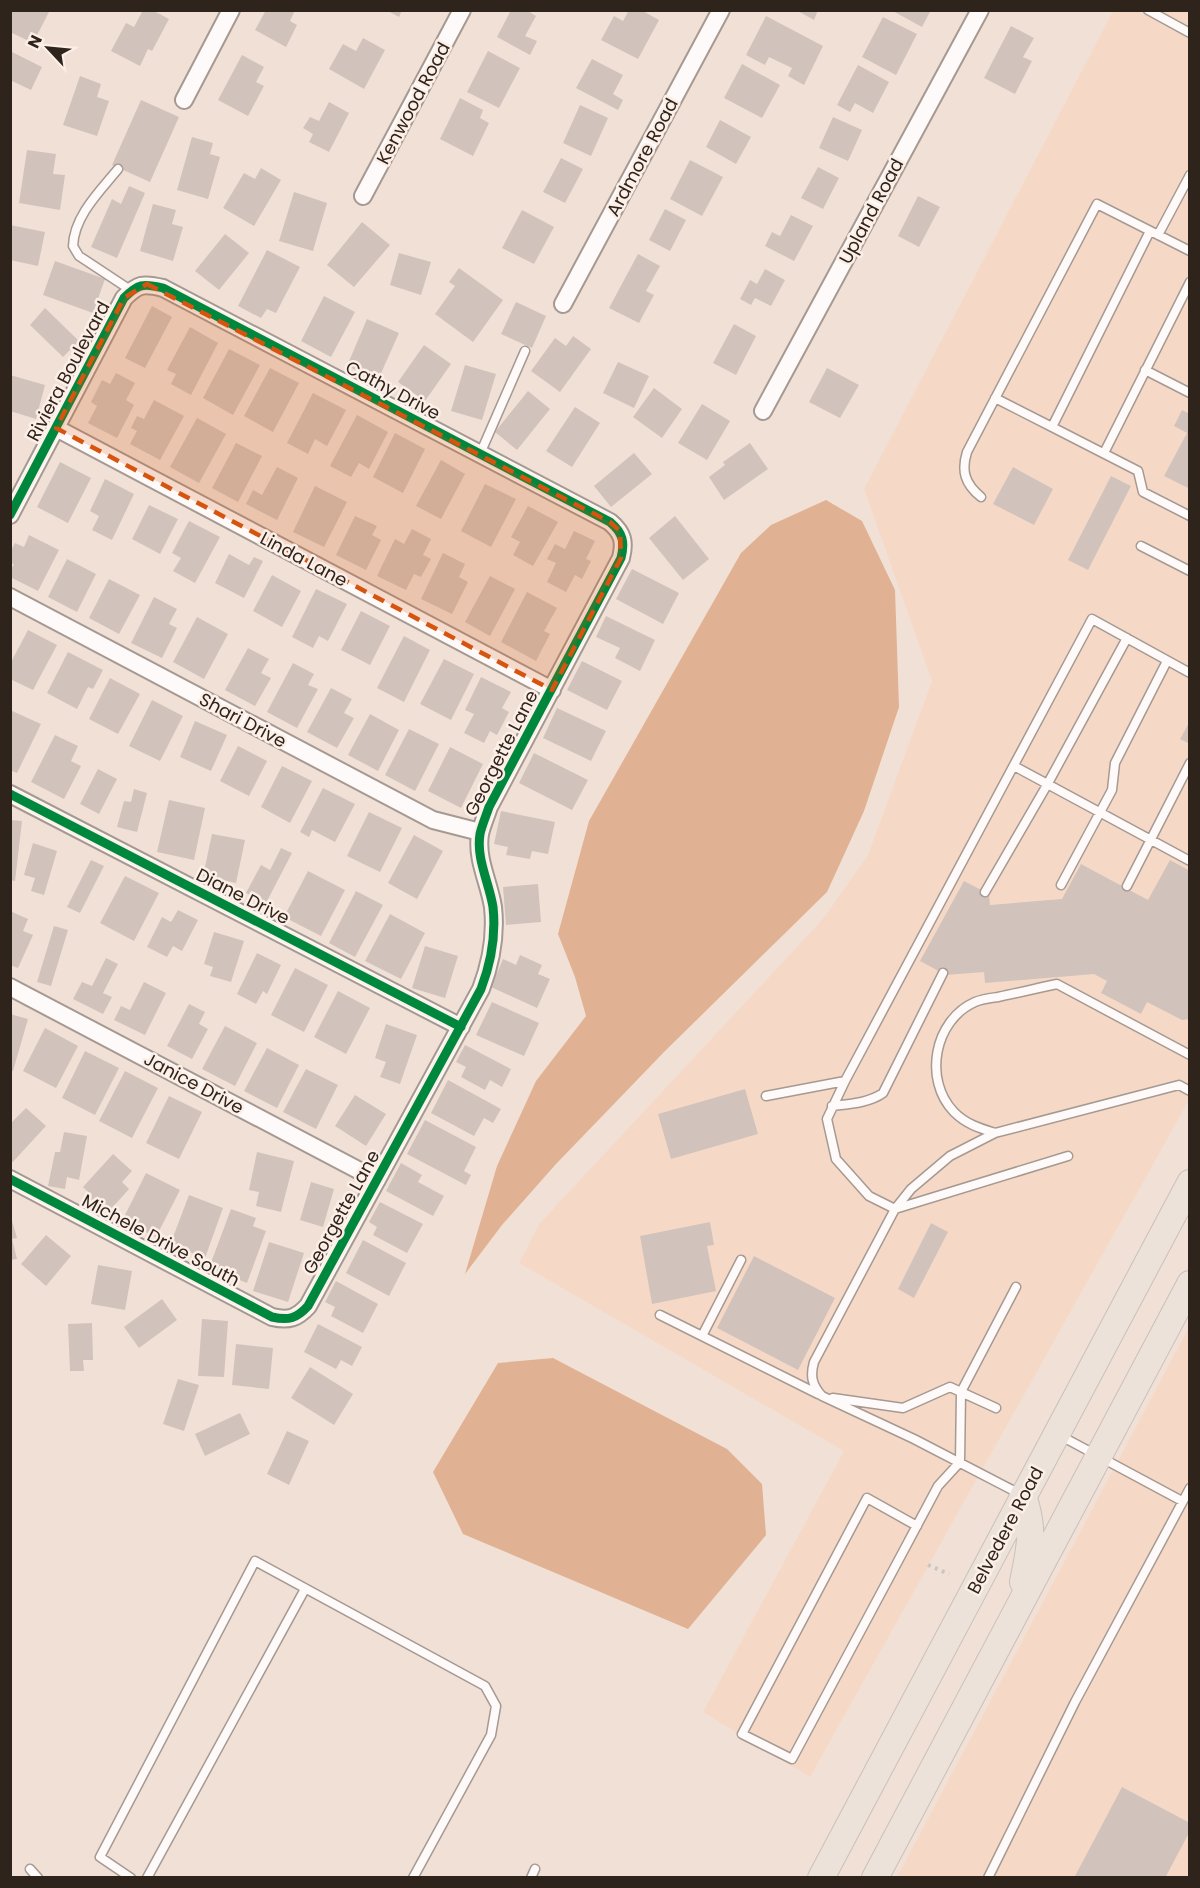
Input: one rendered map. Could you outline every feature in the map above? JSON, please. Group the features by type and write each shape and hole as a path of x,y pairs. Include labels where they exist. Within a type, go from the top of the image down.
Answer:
{"main road":[{"name":"Belvedere Road","path":"821,1878 1190,1183"},
{"path":"875,1878 1190,1284"},
{"path":"1017,1611 1032,1529 1023,1496"}],"street":[{"path":"184,100 231,10"},
{"name":"Kenwood Road","path":"363,196 462,10"},
{"name":"Ardmore Road","path":"563,304 721,10"},
{"name":"Upland Road","path":"763,411 980,10"},
{"name":"Riviera Boulevard","path":"10,515 124,298 139,287"},
{"name":"Cathy Drive","path":"139,287 163,288 610,522 620,531"},
{"name":"Linda Lane","path":"56,428 552,690"},
{"name":"Georgette Lane","path":"299,1316 308,1306 481,989 494,940 493,906 480,860 480,832 489,807 621,558 624,545 620,531"},
{"name":"Shari Drive","path":"10,597 433,820 480,832"},
{"name":"Diane Drive","path":"10,794 460,1027"},
{"name":"Janice Drive","path":"10,987 377,1180"},
{"name":"Michele Drive South","path":"10,1179 272,1317 286,1320 299,1316"}],"lane":[{"path":"1149,10 1190,33"},
{"path":"118,169 84,213 74,232 73,246 79,256 139,287"},
{"path":"1052,427 1154,233 1190,175"},
{"path":"981,497 967,482 963,472 967,452 1097,204 1190,251"},
{"path":"1104,453 1190,282"},
{"path":"480,454 525,351"},
{"path":"1145,370 1190,393"},
{"path":"995,398 1138,471 1143,492 1190,516"},
{"path":"1141,546 1190,571"},
{"path":"1068,1156 895,1209 869,1196 836,1159 827,1119 845,1081 1092,619 1190,672"},
{"path":"986,892 1127,638"},
{"path":"1060,885 1112,790 1115,762 1167,661"},
{"path":"1127,886 1190,763"},
{"path":"1014,766 1190,861"},
{"path":"832,1106 876,1098 883,1093 943,973"},
{"path":"995,1133 969,1125 953,1112 942,1093 936,1072 937,1051 945,1031 958,1014 975,1001 1057,984 1190,1055"},
{"path":"766,1096 845,1081"},
{"path":"996,1408 950,1387 903,1408 822,1396 816,1389 812,1380 814,1362 895,1209 911,1188 950,1156 995,1133 1179,1085 1190,1091"},
{"path":"702,1336 741,1260"},
{"path":"917,1526 867,1498 742,1734 792,1759 917,1526 938,1486 960,1462 961,1392 1016,1287"},
{"path":"660,1315 960,1462 1023,1496"},
{"path":"1056,1434 1182,1502"},
{"path":"988,1878 1075,1702 1190,1488"},
{"path":"132,1878 100,1857 255,1562 485,1686 496,1706 491,1735 413,1878"},
{"path":"147,1878 305,1588"},
{"path":"30,1869 38,1878"},
{"path":"531,1878 535,1869"}],"path":[{"path":"928,1565 949,1574"}],"highlighted area":[{"path":"147,284 610,522 620,531 621,558 552,690 56,428 124,298"}],"shaded area":[{"path":"1113,11 1189,11 1189,1100 810,1777 703,1712 844,1451 519,1263 540,1223 823,919 868,855 932,681 864,489"},
{"path":"826,500 862,521 895,590 899,707 864,811 827,892 665,1051 556,1164 502,1225 465,1274 497,1166 536,1081 586,1016 575,977 558,934 589,821 741,553 771,525"},
{"path":"1189,1327 1189,1877 897,1877"},
{"path":"553,1358 727,1449 762,1484 766,1535 688,1629 463,1534 433,1472 498,1363"}],"building":[{"path":"10,10 50,10 33,43 10,32"},
{"path":"143,10 152,10 169,19 152,51 148,49 140,66 111,51 126,23 134,27"},
{"path":"266,10 295,10 290,21 297,25 286,47 255,30"},
{"path":"386,10 402,10 399,17"},
{"path":"511,10 526,10 536,16 525,36 537,41 530,55 497,37"},
{"path":"629,10 641,10 659,20 638,59 601,40 614,16 623,21"},
{"path":"796,10 818,10 814,20"},
{"path":"891,10 931,10 922,27"},
{"path":"766,16 823,46 804,85 788,76 792,68 769,57 765,65 746,55"},
{"path":"883,17 917,34 896,75 862,57"},
{"path":"1011,26 1034,38 1023,57 1032,61 1015,94 984,78"},
{"path":"363,38 385,50 364,89 329,69 343,44 356,51"},
{"path":"10,51 42,67 31,90 10,80"},
{"path":"488,51 520,68 499,108 467,92"},
{"path":"242,55 264,67 256,82 264,86 248,116 218,100"},
{"path":"592,59 623,75 613,94 623,100 618,110 576,88"},
{"path":"742,64 780,85 762,118 724,98"},
{"path":"858,65 889,82 873,113 855,103 850,112 837,105"},
{"path":"80,76 101,84 97,97 109,101 97,136 63,125"},
{"path":"460,98 483,110 480,118 489,123 473,156 440,139"},
{"path":"141,100 179,117 150,182 112,165"},
{"path":"329,102 349,113 329,152 309,142 313,134 303,128 310,117 319,121"},
{"path":"580,105 608,118 591,156 563,143"},
{"path":"833,117 862,130 848,161 819,148"},
{"path":"720,120 751,137 736,164 706,147"},
{"path":"192,137 213,143 210,154 220,157 208,199 177,190"},
{"path":"27,150 56,154 53,174 65,175 60,210 19,203"},
{"path":"561,158 583,169 565,203 543,192"},
{"path":"690,160 723,177 702,216 670,199"},
{"path":"818,167 839,178 823,209 801,198"},
{"path":"261,168 281,180 254,226 223,208 244,173 255,179"},
{"path":"129,186 145,193 117,258 91,247 112,199 121,204"},
{"path":"294,192 327,203 313,251 279,241"},
{"path":"918,196 940,207 919,247 898,236"},
{"path":"153,204 176,210 172,224 183,227 173,261 140,251"},
{"path":"665,209 686,220 670,251 649,240"},
{"path":"522,210 554,227 534,264 502,248"},
{"path":"791,215 813,226 794,261 765,246 772,232 780,236"},
{"path":"362,222 390,245 354,287 327,265"},
{"path":"10,225 45,232 38,266 10,260"},
{"path":"225,234 249,253 219,290 195,271"},
{"path":"267,250 300,267 276,313 267,309 261,318 238,306"},
{"path":"399,253 431,262 421,295 390,285"},
{"path":"638,254 660,266 646,291 654,295 639,323 609,308"},
{"path":"55,261 105,279 93,313 43,295"},
{"path":"459,268 503,300 473,342 435,314 455,286 449,282"},
{"path":"765,269 785,280 771,306 755,298 751,305 740,299 750,280 757,284"},
{"path":"324,296 355,312 331,357 301,341"},
{"path":"516,302 546,316 532,348 501,334"},
{"path":"152,306 172,317 145,368 125,358"},
{"path":"45,308 79,341 63,357 30,325"},
{"path":"367,319 399,333 378,380 347,366"},
{"path":"734,324 756,336 736,375 713,363"},
{"path":"190,327 218,343 191,395 171,384 176,374 167,370"},
{"path":"573,336 591,349 560,392 531,371 555,338 566,346"},
{"path":"424,345 451,364 425,401 398,382"},
{"path":"229,349 260,365 233,415 203,398"},
{"path":"618,362 649,376 634,408 603,393"},
{"path":"465,365 496,374 482,420 451,411"},
{"path":"270,368 299,383 273,432 244,416"},
{"path":"827,368 859,385 840,418 809,402"},
{"path":"116,373 135,383 126,400 134,405 117,438 88,423 97,406 91,402 102,380 110,384"},
{"path":"10,375 45,385 36,419 10,411"},
{"path":"654,388 682,409 662,438 633,417"},
{"path":"528,391 550,409 517,450 495,432"},
{"path":"313,393 346,410 327,446 315,439 308,454 287,443"},
{"path":"154,400 184,416 160,460 130,444 137,431 131,428 137,416 144,419"},
{"path":"702,404 730,421 707,460 678,443"},
{"path":"575,407 600,423 572,467 546,451"},
{"path":"1182,410 1190,414 1190,489 1164,476 1187,433 1174,426"},
{"path":"357,415 388,432 369,469 359,463 351,477 330,466"},
{"path":"197,418 226,434 199,483 170,467"},
{"path":"395,433 425,449 403,493 373,477"},
{"path":"236,443 262,456 238,502 212,488"},
{"path":"750,443 768,469 724,500 709,477 725,465 723,462"},
{"path":"634,453 652,474 611,507 594,486"},
{"path":"441,460 465,474 441,519 416,506"},
{"path":"60,462 91,478 68,523 37,507"},
{"path":"277,467 298,478 277,520 246,504 253,490 262,495"},
{"path":"1013,467 1053,489 1034,525 993,504"},
{"path":"1111,476 1131,486 1088,570 1068,560"},
{"path":"105,479 134,494 112,540 92,530 99,516 90,511"},
{"path":"485,484 516,499 491,547 461,531"},
{"path":"315,486 347,502 324,547 293,532"},
{"path":"149,505 178,519 160,554 132,539"},
{"path":"528,506 558,522 533,566 513,555 520,542 511,537"},
{"path":"355,516 377,526 372,535 381,540 366,570 336,555"},
{"path":"675,516 709,559 683,580 649,538"},
{"path":"189,521 220,537 195,583 173,571 181,558 172,553"},
{"path":"412,529 431,539 423,555 431,559 421,577 414,574 406,590 377,576 395,539 404,544"},
{"path":"574,531 595,541 586,559 591,561 582,579 575,575 566,592 547,582 556,563 547,559 555,544 565,549"},
{"path":"29,535 59,550 38,591 10,577 14,564 10,563 10,552 15,543 24,547"},
{"path":"443,553 465,564 459,577 468,582 452,614 421,599"},
{"path":"229,554 249,565 254,557 263,561 244,598 215,583"},
{"path":"67,559 96,574 77,612 48,597"},
{"path":"632,569 679,593 663,624 616,599"},
{"path":"272,575 301,591 282,627 253,611"},
{"path":"490,576 515,589 490,636 465,622"},
{"path":"109,579 140,595 119,634 89,618"},
{"path":"316,589 347,604 328,641 319,636 313,648 292,637"},
{"path":"527,592 557,608 544,631 550,634 536,661 501,642"},
{"path":"154,597 177,609 169,624 177,628 162,658 131,643"},
{"path":"361,611 390,626 370,665 341,650"},
{"path":"606,616 655,640 640,671 615,658 620,648 596,637"},
{"path":"197,617 228,634 204,679 173,662"},
{"path":"28,630 57,645 33,690 10,679 10,664"},
{"path":"404,636 430,650 404,702 377,688"},
{"path":"248,648 269,659 261,673 271,678 255,706 225,690"},
{"path":"68,652 103,670 93,689 88,687 77,709 47,693"},
{"path":"444,659 474,674 451,720 420,704"},
{"path":"582,661 622,681 607,710 567,690"},
{"path":"293,663 314,674 308,685 318,689 297,728 267,712"},
{"path":"481,677 511,692 502,708 509,712 497,735 490,731 484,743 464,733 474,714 465,710"},
{"path":"110,678 140,694 118,734 89,719"},
{"path":"331,688 352,699 344,713 354,718 337,748 307,732"},
{"path":"152,700 183,716 160,761 129,746"},
{"path":"557,708 606,731 591,761 543,738"},
{"path":"10,710 41,724 17,773 10,770"},
{"path":"370,714 399,730 378,771 348,755"},
{"path":"195,721 227,735 211,771 180,757"},
{"path":"1190,721 1190,744 1180,739"},
{"path":"409,729 439,744 415,791 385,775"},
{"path":"55,735 78,746 71,761 81,766 64,799 31,782"},
{"path":"238,746 267,761 249,796 220,781"},
{"path":"450,747 483,764 461,808 428,791"},
{"path":"534,753 588,780 572,810 519,783"},
{"path":"282,766 312,781 290,823 261,807"},
{"path":"98,769 117,779 99,814 80,804"},
{"path":"323,788 355,804 335,842 312,830 309,837 300,832"},
{"path":"134,789 147,793 137,832 117,827 124,801 131,802"},
{"path":"169,800 205,808 194,860 157,852"},
{"path":"501,811 555,822 548,854 532,851 530,859 506,855 508,847 494,844"},
{"path":"369,812 402,828 380,872 347,856"},
{"path":"10,820 22,821 15,881 10,880"},
{"path":"212,834 245,840 236,883 203,876"},
{"path":"414,835 443,851 417,899 388,883"},
{"path":"33,843 57,851 44,895 31,891 35,878 24,875"},
{"path":"281,848 292,853 266,903 246,893 261,865 270,870"},
{"path":"91,860 104,866 80,913 67,907"},
{"path":"1170,860 1190,871 1190,1019 1182,1020 1147,1002 1141,1014 1101,993 1107,981 1094,974 985,983 984,972 946,975 920,961 964,881 989,894 990,905 1062,899 1081,864 1148,900"},
{"path":"308,871 345,890 321,936 284,917"},
{"path":"125,876 159,893 134,941 100,923"},
{"path":"538,884 541,922 506,925 503,887"},
{"path":"356,891 383,905 355,957 329,943"},
{"path":"178,910 198,920 182,951 173,946 167,957 147,947 162,917 171,922"},
{"path":"10,911 28,919 23,931 33,935 18,968 10,965"},
{"path":"390,914 425,933 401,979 365,961"},
{"path":"54,926 68,930 51,986 37,982"},
{"path":"214,932 244,941 231,982 210,976 213,967 204,964"},
{"path":"425,946 458,956 445,998 412,988"},
{"path":"257,953 281,965 267,994 263,991 256,1004 237,994"},
{"path":"520,955 542,965 538,974 550,979 537,1008 491,987 503,959 516,965"},
{"path":"106,958 118,964 103,993 112,997 103,1014 73,999 82,982 92,986"},
{"path":"295,968 328,985 304,1032 271,1015"},
{"path":"144,982 166,993 145,1035 114,1020 121,1006 130,1010"},
{"path":"338,991 370,1008 346,1054 314,1037"},
{"path":"492,1002 539,1023 524,1056 476,1035"},
{"path":"189,1004 205,1012 199,1024 208,1029 192,1059 167,1046"},
{"path":"10,1014 28,1019 13,1071 10,1070"},
{"path":"386,1024 417,1035 400,1084 380,1077 386,1062 375,1058"},
{"path":"225,1026 257,1043 235,1086 202,1069"},
{"path":"45,1028 78,1046 56,1088 23,1071"},
{"path":"465,1045 511,1069 502,1087 490,1080 485,1090 461,1077 466,1067 456,1062"},
{"path":"267,1048 299,1065 277,1108 244,1091"},
{"path":"85,1051 119,1068 95,1115 62,1098"},
{"path":"306,1069 338,1085 316,1129 283,1112"},
{"path":"125,1071 158,1088 132,1138 99,1121"},
{"path":"448,1080 501,1109 493,1123 484,1118 474,1136 431,1113"},
{"path":"745,1089 758,1134 671,1159 658,1114"},
{"path":"355,1095 386,1114 366,1146 335,1126"},
{"path":"169,1096 202,1112 179,1159 146,1143"},
{"path":"26,1108 46,1126 10,1165 10,1124"},
{"path":"425,1120 476,1147 464,1171 471,1175 466,1185 407,1154"},
{"path":"64,1132 87,1136 79,1180 67,1177 65,1189 48,1186 55,1152 60,1152"},
{"path":"257,1152 294,1161 281,1212 256,1206 259,1192 249,1190"},
{"path":"113,1154 132,1171 122,1182 129,1189 111,1209 102,1201 93,1210 85,1202 91,1195 83,1187"},
{"path":"401,1163 422,1175 418,1182 444,1196 433,1216 386,1191"},
{"path":"146,1173 180,1190 156,1237 122,1221"},
{"path":"311,1182 334,1189 323,1227 300,1220"},
{"path":"189,1195 223,1208 205,1258 170,1245"},
{"path":"380,1202 423,1224 407,1253 373,1235 377,1227 369,1222"},
{"path":"231,1209 256,1218 253,1226 266,1231 247,1283 209,1268"},
{"path":"10,1214 17,1238 12,1239 17,1259 10,1260"},
{"path":"710,1222 714,1245 707,1246 716,1291 652,1304 640,1236"},
{"path":"931,1223 948,1232 914,1298 898,1289"},
{"path":"46,1235 71,1256 46,1286 21,1264"},
{"path":"363,1240 406,1263 389,1296 346,1273"},
{"path":"269,1242 304,1253 288,1302 253,1291"},
{"path":"754,1256 835,1298 798,1370 717,1328"},
{"path":"98,1265 132,1271 125,1310 91,1304"},
{"path":"336,1281 378,1304 363,1333 331,1316 335,1307 325,1302"},
{"path":"162,1299 177,1320 139,1348 124,1327"},
{"path":"202,1319 228,1321 224,1377 198,1376"},
{"path":"92,1323 93,1360 83,1360 84,1371 70,1371 68,1324"},
{"path":"318,1324 362,1347 352,1366 341,1360 336,1369 304,1352"},
{"path":"236,1344 273,1348 269,1389 232,1385"},
{"path":"310,1367 353,1394 334,1425 291,1398"},
{"path":"178,1379 199,1385 184,1431 163,1424"},
{"path":"240,1413 250,1434 205,1456 195,1434"},
{"path":"287,1431 309,1441 289,1485 267,1474"},
{"path":"1122,1787 1190,1823 1190,1831 1165,1878 1074,1878"}],"cycle path":[{"path":"10,515 124,298 137,287 150,285 163,288 610,522 618,530 623,547 621,558 489,807 482,827 479,843 481,861 493,907 494,928 488,969 481,989 308,1306 292,1318 272,1317 10,1179"},
{"path":"10,794 461,1027"}]}
